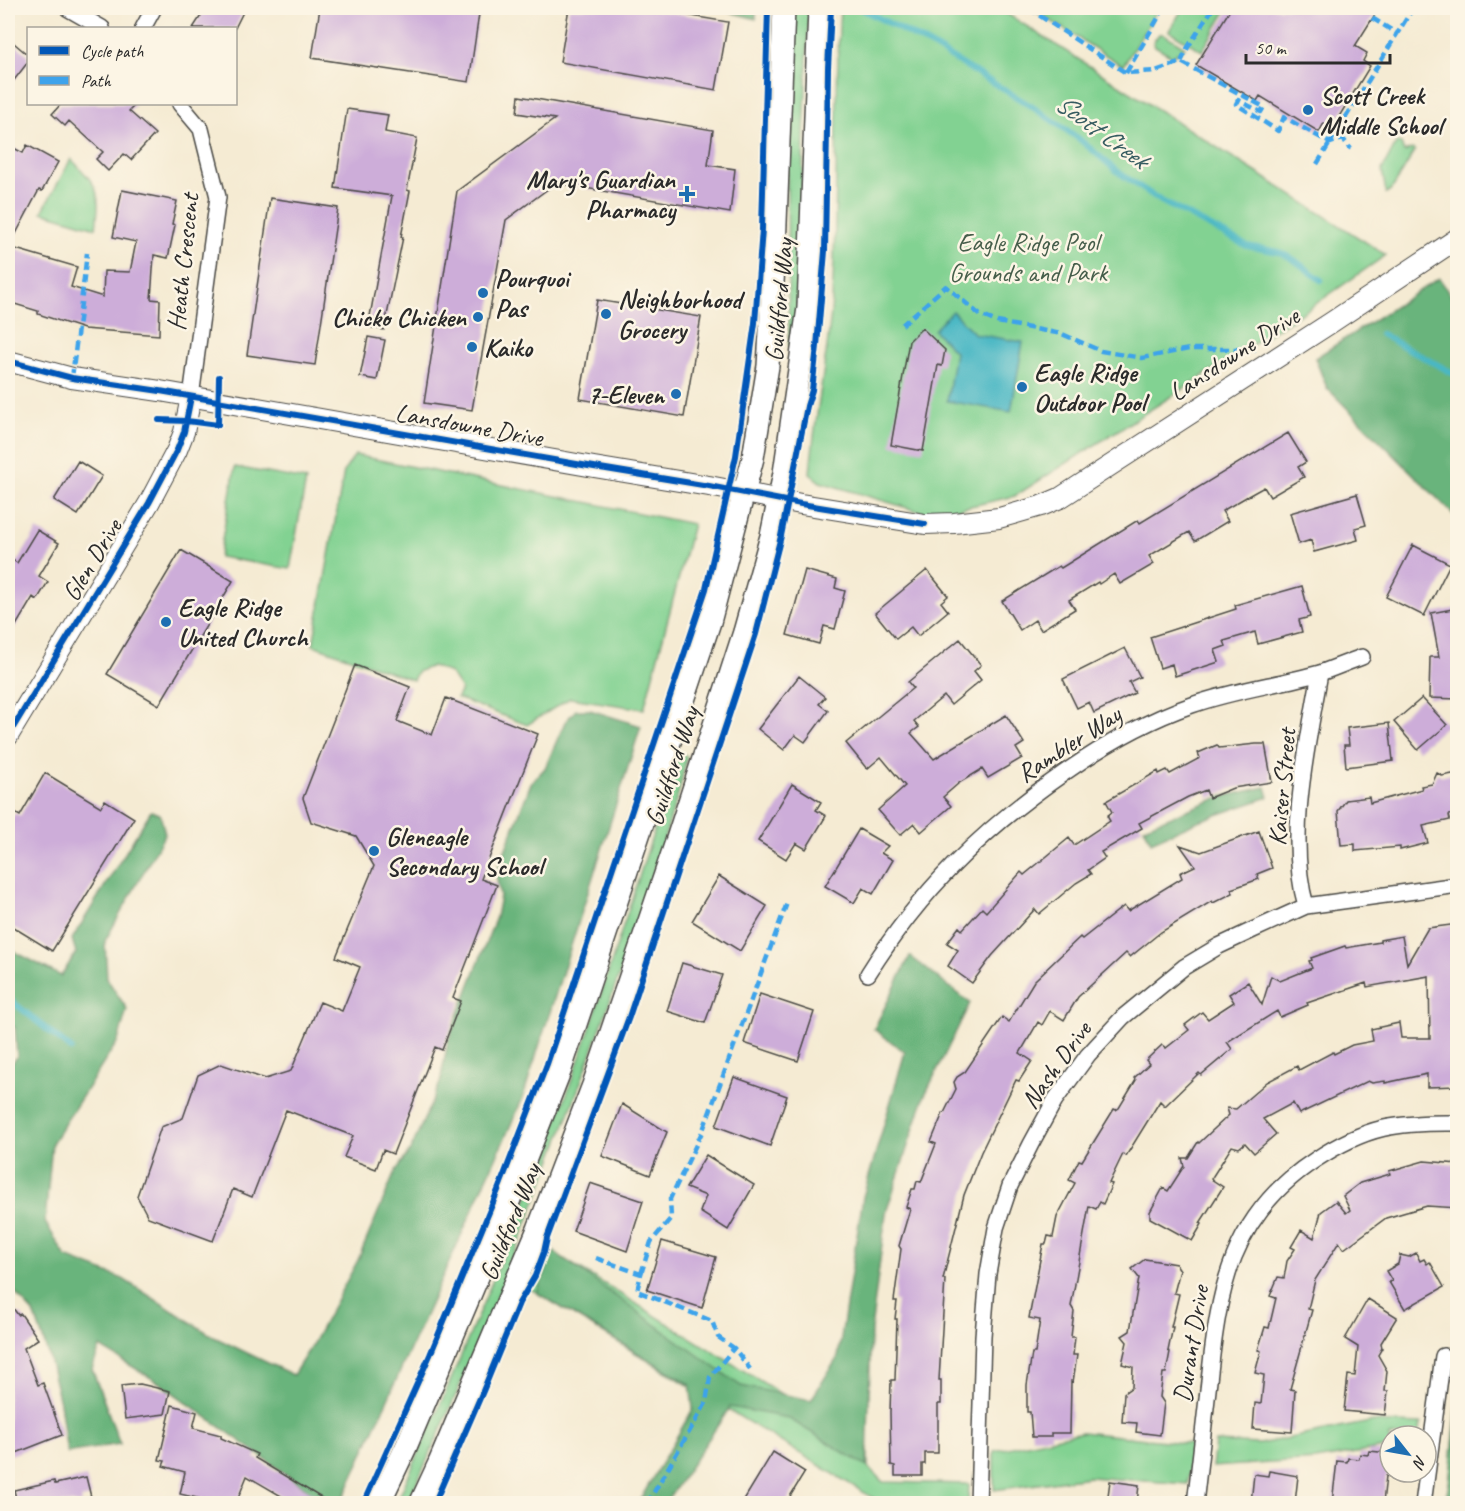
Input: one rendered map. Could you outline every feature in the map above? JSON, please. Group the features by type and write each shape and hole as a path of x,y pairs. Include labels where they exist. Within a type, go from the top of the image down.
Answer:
{"main road":[{"name":"Guildford Way","path":"379,1503 406,1447 499,1227 561,1069 710,622 753,458 768,366 784,8"},
{"name":"Guildford Way","path":"420,1503 444,1452 538,1229 593,1085 676,842 744,632 771,536 779,500 808,308 819,8"}],"street":[{"path":"67,8 100,27"},
{"path":"144,27 154,8"},
{"name":"Heath Crescent","path":"181,105 201,129 218,197 191,397"},
{"name":"Lansdowne Drive","path":"8,361 72,378 160,391 779,500 925,524 954,523 999,518 1060,498 1458,238"},
{"name":"Glen Drive","path":"8,736 149,503 181,441 191,397"},
{"name":"Rambler Way","path":"868,974 890,940 958,860 993,826 1035,793 1089,756 1148,722 1190,705 1233,692 1320,673 1362,657"},
{"name":"Kaiser Street","path":"1306,906 1302,890 1299,849 1300,814 1303,772 1320,673"},
{"name":"Nash Drive","path":"978,1503 983,1336 988,1274 996,1228 1010,1186 1030,1144 1055,1101 1088,1055 1123,1017 1184,967 1219,945 1306,906 1458,885"},
{"name":"Durant Drive","path":"1195,1503 1215,1319 1224,1281 1237,1247 1253,1219 1272,1194 1303,1168 1333,1148 1354,1138 1393,1125 1420,1122 1458,1123"},
{"path":"1423,1503 1443,1356"}],"green space":[{"path":"715,8 756,8 756,19"},
{"path":"793,8 809,8 797,318 794,347 789,347 787,189"},
{"name":"Eagle Ridge Pool Grounds and Park","path":"840,8 998,8 1386,255 1307,310 1015,496 931,515 820,482 810,474 831,312"},
{"path":"1030,8 1159,8 1123,66"},
{"path":"1183,8 1228,8 1202,51 1169,31"},
{"path":"1159,34 1164,34 1185,47 1172,56 1155,46 1153,42"},
{"path":"1397,142 1401,144 1404,152 1412,149 1415,151 1392,189 1386,193 1382,170"},
{"path":"71,159 96,189 98,204 96,228 42,212"},
{"path":"1439,278 1457,304 1457,518 1327,388 1315,358"},
{"path":"355,455 693,524 644,709 570,698 527,725 457,698 461,689 450,673 432,666 417,672 413,680 313,645 344,471"},
{"path":"235,467 306,480 290,569 219,557"},
{"path":"576,710 590,710 641,726 522,1100 341,1503 326,1503 158,1382 100,1347 92,1369 120,1444 67,1453 60,1403 48,1354 35,1315 8,1285 8,1068 17,1057 15,1027 8,1028 8,948 61,976 76,953 72,939 151,811 160,814 165,834 105,941 107,979 127,1009 118,1041 52,1143 45,1222 66,1257 123,1279 214,1337 293,1375 358,1260 395,1172 411,1149 440,1083 448,1041 496,917 500,896 496,874 531,783 545,768 565,722"},
{"path":"679,754 687,756 679,791 618,977 551,1161 445,1421 407,1503 396,1504 524,1206 567,1093"},
{"path":"1266,787 1269,797 1196,822 1151,842 1144,827 1220,797"},
{"path":"910,956 970,1003 924,1097 886,1213 871,1330 867,1467 788,1418 730,1407 666,1503 638,1503 693,1409 690,1384 537,1293 553,1251 741,1386 811,1400 838,1357 863,1197 905,1052 874,1029"},
{"path":"545,1247 868,1448 868,1467 883,1482 969,1484 968,1503 881,1503 529,1288"},
{"path":"1457,1407 1457,1503 1447,1503"},
{"path":"1370,1422 1421,1424 1378,1424 1378,1449 1316,1460 1212,1467 1215,1442 1259,1444"},
{"path":"1082,1432 1192,1444 1188,1484 1089,1477 994,1490 994,1451"}],"water":[{"path":"952,311 975,334 1023,342 1011,412 947,401 955,352 934,330"}],"building":[{"path":"206,8 245,8 236,27 194,27"},
{"path":"320,8 437,8 479,14 469,82 312,58"},
{"path":"569,8 644,8 728,22 716,90 560,62"},
{"path":"1231,8 1379,8 1355,46 1367,53 1363,61 1370,66 1332,128 1324,123 1319,132 1260,96 1257,101 1196,65"},
{"path":"8,38 27,54 27,63 8,88"},
{"path":"519,96 713,130 708,165 735,169 730,213 556,183 506,220 472,410 424,403 457,191 555,119 517,113"},
{"path":"60,105 135,105 129,111 155,134 131,160 124,154 108,171 96,159 103,152 69,121 65,126 52,114"},
{"path":"347,109 388,115 385,132 417,138 407,190 410,191 401,237 403,237 384,330 368,327 392,196 335,188"},
{"path":"8,145 23,153 27,145 58,162 42,191 39,190 9,247 77,267 71,287 103,297 104,271 130,272 136,242 113,237 122,190 177,201 168,258 154,255 151,299 160,300 159,335 84,329 8,302"},
{"path":"270,198 338,208 315,365 247,355"},
{"path":"597,300 701,317 684,417 580,399"},
{"path":"922,328 945,350 942,366 938,365 923,451 891,445 909,341"},
{"path":"368,337 385,340 377,380 360,377"},
{"path":"1288,433 1306,462 1298,467 1304,477 1270,497 1264,487 1222,511 1228,521 1195,541 1189,532 1149,556 1154,564 1120,584 1114,574 1069,600 1075,609 1041,630 1035,620 1020,630 1002,601 1059,566 1061,568 1138,520 1140,523"},
{"path":"78,461 102,476 78,515 54,500"},
{"path":"1357,494 1366,525 1355,528 1358,540 1314,552 1311,540 1299,544 1290,513"},
{"path":"37,530 59,543 39,576 48,582 37,600 33,597 8,639 8,557 17,563"},
{"path":"1413,545 1450,564 1424,616 1386,597"},
{"path":"181,550 233,581 159,705 107,674"},
{"path":"805,570 837,579 835,588 845,591 835,629 824,626 819,644 787,635"},
{"path":"927,570 948,596 941,602 948,611 918,636 911,627 896,639 875,613"},
{"path":"1302,586 1310,617 1299,620 1302,632 1258,644 1255,632 1224,641 1226,646 1215,650 1219,662 1175,676 1172,664 1160,668 1150,637 1236,609 1235,605"},
{"path":"1458,608 1458,699 1429,698 1430,657 1439,657 1431,613"},
{"path":"960,639 981,665 974,671 981,680 951,705 944,696 914,721 919,727 911,733 934,759 1006,715 1024,743 1016,748 1022,758 988,778 982,769 959,783 943,797 951,806 921,832 914,823 900,835 878,810 905,786 881,757 867,769 846,743 913,688 908,682"},
{"path":"1125,648 1140,677 1129,682 1135,693 1094,713 1089,702 1077,708 1063,679"},
{"path":"355,665 410,687 397,721 432,735 446,698 538,734 481,879 497,885 453,998 461,1001 442,1050 435,1047 393,1154 383,1150 376,1169 344,1157 353,1136 286,1110 252,1197 233,1189 213,1241 148,1217 137,1196 161,1127 183,1118 198,1075 221,1064 265,1079 291,1071 320,1002 342,1011 360,967 336,957 374,866 356,836 311,822 303,798"},
{"path":"799,676 825,697 819,704 828,711 805,742 795,735 784,750 758,729"},
{"path":"1422,698 1447,725 1418,750 1394,722"},
{"path":"1389,723 1393,761 1346,767 1344,745 1349,745 1347,728"},
{"path":"1265,744 1272,782 1233,788 1209,798 1206,790 1139,823 1142,828 1101,852 1105,858 1088,870 1091,874 1076,883 1039,914 1035,909 992,956 972,983 948,966 958,950 947,943 959,927 962,930 982,908 986,912 1021,872 1024,875 1069,838 1074,845 1110,821 1107,816 1112,812 1106,801 1158,771 1159,774 1167,770 1170,774 1200,758 1198,753 1217,745 1219,748"},
{"path":"45,773 101,807 105,800 134,818 52,951 8,924 8,825 15,813 20,816"},
{"path":"1437,773 1442,776 1458,773 1458,813 1449,815 1450,820 1423,826 1428,843 1400,850 1400,847 1355,851 1355,844 1341,845 1338,811 1346,800 1369,797 1370,803 1422,789 1421,786 1432,784"},
{"path":"792,784 821,802 816,810 826,816 806,849 796,843 786,859 758,841"},
{"path":"859,829 888,846 881,853 893,860 873,894 863,888 854,903 825,886"},
{"path":"1259,831 1272,868 1257,874 1259,879 1231,889 1233,893 1213,903 1212,901 1161,932 1130,957 1126,953 1078,997 1064,1020 1050,1011 1042,1025 1038,1022 1020,1053 1032,1061 1019,1081 1016,1080 981,1152 964,1195 943,1279 945,1279 939,1380 941,1380 941,1404 938,1404 938,1453 925,1453 922,1476 895,1476 895,1466 891,1465 890,1412 891,1380 895,1380 897,1301 894,1301 901,1249 899,1246 910,1209 906,1207 912,1189 915,1189 917,1181 921,1182 936,1144 931,1142 956,1089 954,1082 965,1072 1002,1017 1009,1022 1034,981 1080,937 1082,939 1124,906 1128,911 1182,878 1180,873 1195,866 1180,845 1201,852"},
{"path":"719,876 767,906 740,951 692,921"},
{"path":"1458,924 1458,1086 1427,1087 1427,1074 1385,1083 1385,1081 1372,1083 1368,1081 1299,1114 1293,1103 1263,1119 1276,1134 1254,1153 1245,1143 1239,1148 1232,1146 1211,1179 1223,1187 1200,1223 1202,1224 1192,1241 1150,1218 1150,1212 1163,1188 1168,1191 1184,1166 1182,1158 1188,1158 1198,1142 1229,1115 1227,1108 1236,1109 1267,1082 1297,1066 1299,1070 1333,1052 1334,1054 1352,1045 1373,1041 1371,1029 1399,1023 1401,1038 1430,1038 1429,976 1367,987 1366,983 1307,1003 1308,1005 1280,1017 1277,1011 1227,1042 1232,1049 1201,1075 1199,1073 1165,1106 1160,1101 1126,1156 1123,1154 1109,1183 1112,1184 1103,1204 1100,1202 1096,1209 1089,1206 1071,1306 1074,1311 1071,1337 1075,1337 1073,1355 1077,1355 1073,1382 1071,1381 1070,1433 1051,1433 1051,1437 1032,1437 1030,1412 1027,1412 1027,1385 1040,1320 1029,1318 1043,1244 1046,1244 1048,1236 1053,1237 1057,1217 1075,1183 1069,1180 1079,1160 1082,1161 1114,1109 1119,1108 1136,1080 1134,1078 1149,1064 1146,1060 1162,1045 1166,1048 1189,1030 1185,1025 1202,1012 1208,1019 1234,1002 1229,994 1248,982 1262,1005 1271,976 1280,981 1312,968 1309,961 1312,960 1311,958 1345,946 1346,948 1402,936 1407,964 1428,928"},
{"path":"682,963 722,975 705,1023 667,1011"},
{"path":"760,994 814,1012 798,1061 744,1043"},
{"path":"734,1077 787,1096 770,1146 716,1126"},
{"path":"622,1104 667,1132 650,1175 602,1156"},
{"path":"706,1155 754,1185 728,1230 700,1212 706,1196 686,1188"},
{"path":"1424,1161 1458,1164 1458,1208 1427,1206 1386,1218 1344,1249 1339,1242 1315,1280 1308,1309 1312,1310 1290,1389 1295,1390 1292,1432 1253,1429 1255,1403 1261,1404 1264,1375 1255,1373 1261,1351 1258,1350 1265,1327 1269,1328 1276,1298 1270,1296 1278,1277 1284,1278 1287,1261 1295,1249 1291,1247 1301,1230 1314,1238 1321,1212 1336,1201 1346,1213 1350,1210 1343,1196 1360,1183 1390,1174 1389,1171"},
{"path":"590,1183 643,1201 627,1251 573,1231"},
{"path":"662,1241 716,1257 702,1308 647,1290"},
{"path":"1416,1253 1420,1261 1424,1259 1427,1264 1430,1262 1444,1287 1405,1309 1389,1282 1392,1281 1386,1271 1398,1264 1400,1255 1409,1257"},
{"path":"1145,1259 1176,1264 1180,1270 1174,1293 1179,1294 1171,1327 1173,1327 1168,1351 1170,1352 1166,1373 1163,1373 1160,1397 1164,1403 1160,1435 1136,1432 1137,1423 1122,1422 1124,1393 1132,1387 1133,1367 1122,1364 1127,1342 1122,1336 1130,1331 1139,1278 1132,1269"},
{"path":"1368,1299 1397,1317 1381,1343 1382,1348 1378,1355 1387,1371 1385,1391 1388,1391 1385,1415 1344,1411 1348,1375 1355,1376 1358,1347 1345,1339"},
{"path":"8,1301 18,1315 21,1314 38,1339 24,1348 38,1385 43,1383 62,1435 11,1455 8,1446"},
{"path":"140,1384 170,1391 165,1414 125,1419 121,1386"},
{"path":"172,1405 197,1412 193,1428 221,1435 221,1438 257,1454 255,1458 330,1503 279,1503 283,1497 247,1476 237,1501 233,1499 231,1503 218,1503 180,1494 185,1472 163,1466 165,1461 159,1460"},
{"path":"1369,1451 1378,1452 1378,1484 1385,1484 1383,1503 1332,1503 1337,1461 1347,1462 1348,1458 1359,1459 1360,1454 1368,1455"},
{"path":"773,1452 805,1472 786,1503 742,1503"},
{"path":"1269,1471 1298,1476 1295,1503 1251,1503 1254,1474 1268,1476"},
{"path":"86,1477 91,1497 81,1499 82,1503 17,1503 14,1490"},
{"path":"1110,1481 1139,1485 1137,1503 1107,1503"}],"waterway":[{"name":"Scott Creek","path":"860,8 932,46 1031,106 1078,138 1118,172 1161,201 1247,246 1279,252 1293,259 1321,280"},
{"name":"Scott Creek","path":"1381,334 1458,376"},
{"path":"8,998 71,1049"}],"marked path":[{"path":"1028,8 1126,73 1156,71 1181,62 1264,107 1261,112 1238,100 1236,104 1278,131 1284,117 1330,143 1343,139 1351,149"},
{"path":"1126,73 1164,8"},
{"path":"1181,62 1213,8"},
{"path":"1317,164 1413,8"},
{"path":"1372,18 1396,33"},
{"path":"72,378 87,253"},
{"path":"902,325 946,286 980,315 997,322 1062,334 1101,351 1142,358 1189,349 1258,349"},
{"path":"641,1274 651,1242 671,1218 670,1199 703,1130 787,903"},
{"path":"596,1258 641,1274 637,1291 712,1321 718,1337 734,1348 750,1369"},
{"path":"647,1504 706,1403 710,1377 734,1348"}],"cycle path":[{"path":"363,1504 430,1355 547,1064 706,589 736,456 755,323 762,229 768,8"},
{"path":"434,1504 519,1303 535,1276 544,1252 547,1238 629,1017 756,634 781,536 812,390 825,251 831,8"},
{"path":"8,361 72,378 160,391 925,524"},
{"path":"159,420 218,425 219,377"},
{"path":"8,736 149,503 177,450 184,432 191,397"}],"place":[{"name":"Scott Creek Middle School","path":"1308,110"},
{"name":"Mary's Guardian Pharmacy","path":"687,194"},
{"name":"Pourquoi Pas","path":"483,293"},
{"name":"Neighborhood Grocery","path":"606,314"},
{"name":"Chicko Chicken","path":"478,317"},
{"name":"Kaiko","path":"472,347"},
{"name":"Eagle Ridge Outdoor Pool","path":"1022,387"},
{"name":"7-Eleven","path":"676,394"},
{"name":"Eagle Ridge United Church","path":"166,622"},
{"name":"Gleneagle Secondary School","path":"374,851"}]}
